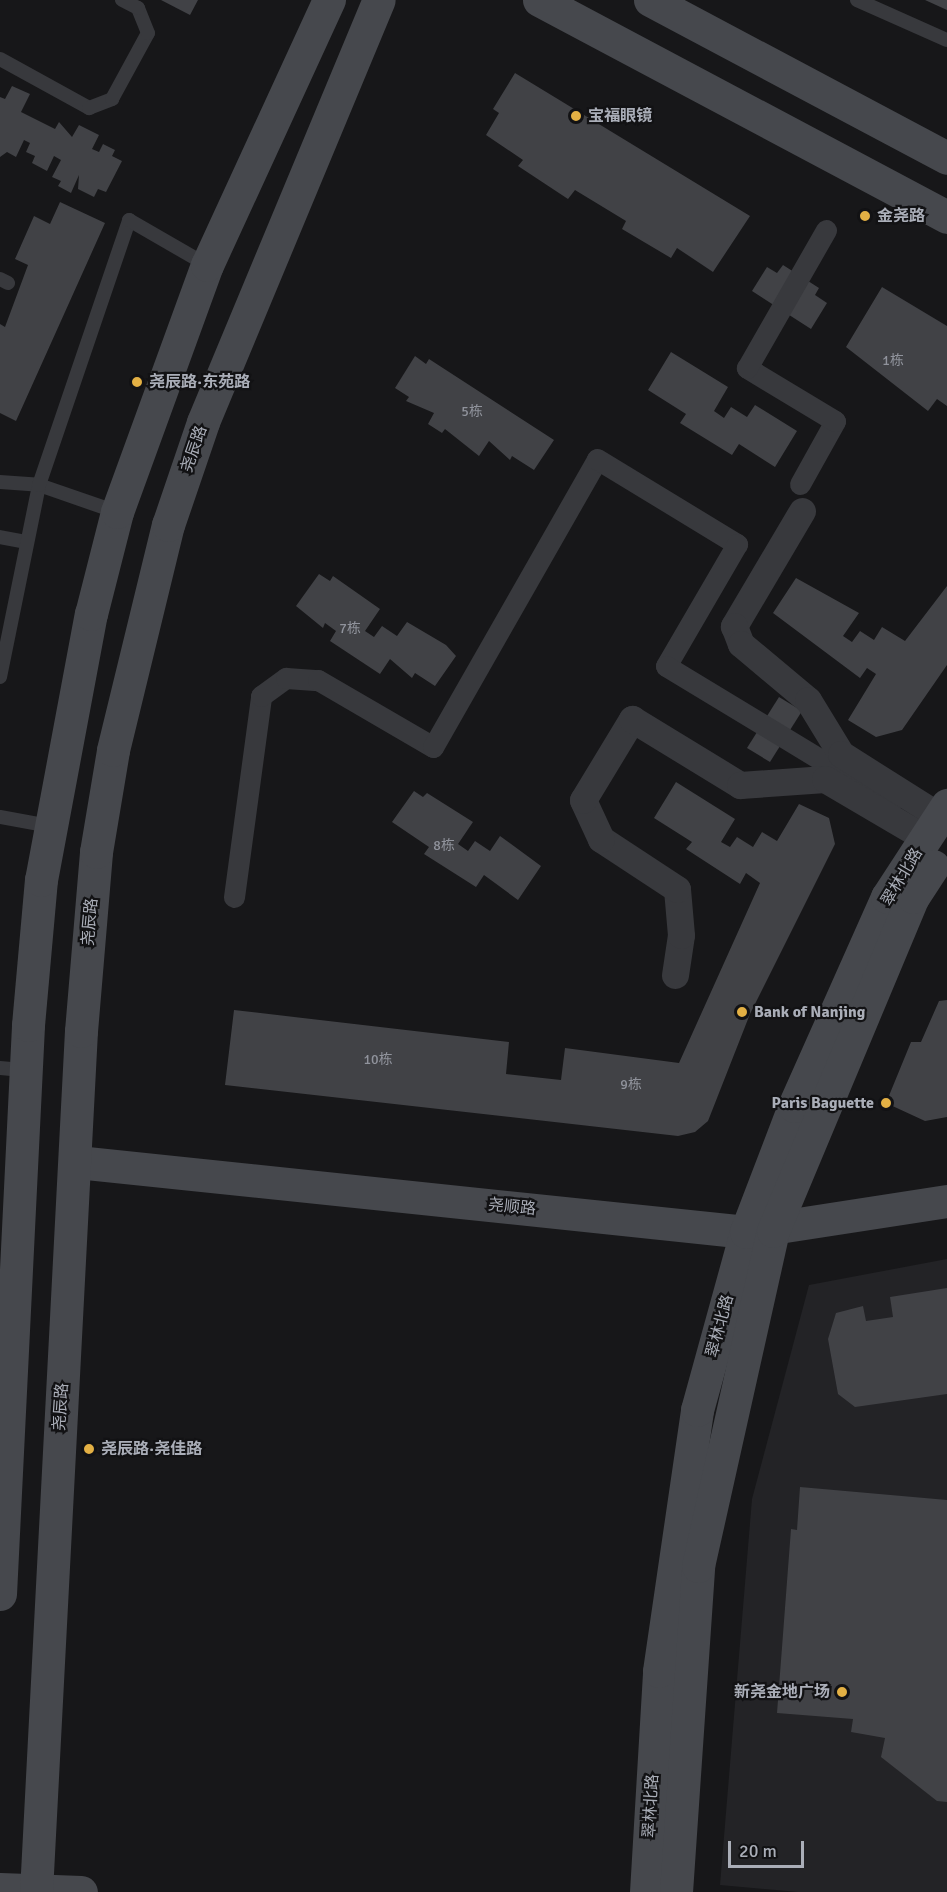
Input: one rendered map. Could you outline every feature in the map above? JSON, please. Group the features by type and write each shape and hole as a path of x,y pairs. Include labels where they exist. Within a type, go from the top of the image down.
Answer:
{"main road":[{"path":"0,1594 12,1069 50,826 91,614 117,512 207,265 329,0"},
{"name":"尧辰路","path":"36,1891 76,1162 96,852 140,632 168,525 204,422 379,0"},
{"path":"539,0 947,217"},
{"path":"650,0 947,158"},
{"name":"翠林北路","path":"646,1892 660,1671 697,1410 759,1231 794,1106 887,897 938,826"},
{"name":"尧顺路","path":"76,1162 759,1231 947,1202"},
{"name":"翠林北路","path":"676,1892 698,1566 759,1231"},
{"path":"0,1889 81,1892"}],"street":[{"path":"800,484 835,421 747,368 826,230"},
{"path":"234,897 261,696 286,678 318,680 433,747 597,459 737,544 666,666 938,826"},
{"path":"802,511 735,626 741,644 808,700 841,754 938,826"},
{"path":"675,975 681,935 676,889 601,839 583,800 632,719 740,785 825,779 938,826"}],"lane":[{"path":"0,59 89,108 112,99 148,33 138,8 122,0"},
{"path":"857,0 947,40"},
{"path":"0,677 39,485 129,220 207,265"},
{"path":"0,482 39,485 117,512"},
{"path":"0,537 26,542"},
{"path":"0,817 50,826"}],"shaded area":[{"name":"新尧金地广场","path":"947,1259 947,1892 798,1892 720,1885 752,1499 809,1285"}],"building":[{"path":"161,0 198,0 190,15"},
{"path":"925,0 947,0 947,10"},
{"path":"515,73 750,216 713,272 677,248 671,258 622,229 626,221 575,190 568,199 518,166 523,160 486,135 499,113 493,109"},
{"path":"12,86 30,94 21,112 55,129 59,122 72,137 79,125 99,135 92,149 99,152 103,144 115,150 112,156 122,161 106,192 98,189 94,197 78,189 79,175 71,193 58,186 61,181 52,177 61,160 54,156 47,171 32,163 35,156 26,152 30,143 24,140 16,157 7,152 0,157 0,97 5,99"},
{"path":"60,202 105,223 16,421 0,413 0,324 5,327 28,265 15,259 34,216 50,224"},
{"path":"783,265 819,288 815,295 827,303 811,329 752,291 767,267 777,273"},
{"path":"882,287 947,326 947,406 937,399 928,411 846,347"},
{"path":"671,352 728,387 714,411 724,418 731,407 747,417 755,405 797,431 775,467 739,444 732,455 680,423 686,414 648,390"},
{"path":"415,356 426,364 429,359 554,440 534,470 512,456 510,460 489,441 479,456 445,429 442,433 428,424 434,413 406,401 409,397 395,388"},
{"path":"319,574 330,581 333,576 380,609 365,631 374,637 382,626 397,636 407,622 446,645 456,656 435,686 415,673 412,678 390,659 380,674 330,641 336,631 325,623 323,628 296,606"},
{"path":"796,578 859,613 843,636 852,642 860,631 874,640 882,627 905,641 947,586 947,665 902,730 876,737 848,720 876,674 867,668 860,678 773,613"},
{"path":"779,697 802,711 770,762 747,748"},
{"path":"676,782 735,819 721,842 730,847 737,837 753,847 762,832 777,841 799,804 829,818 835,844 750,1014 708,1121 695,1132 678,1136 225,1085 234,1010 509,1042 506,1074 561,1080 565,1048 679,1063 760,883 746,873 740,884 686,849 692,842 654,818"},
{"path":"414,791 423,797 427,793 473,822 458,844 468,851 475,841 490,851 500,836 541,866 518,900 484,875 476,887 424,854 429,847 392,822"},
{"path":"947,1000 947,1117 925,1121 886,1103 911,1042 921,1042 939,1001"},
{"path":"947,1288 947,1394 855,1407 838,1394 828,1339 836,1313 863,1306 866,1321 893,1317 890,1297"},
{"path":"800,1487 947,1500 947,1802 937,1801 881,1757 885,1738 851,1732 853,1719 777,1713 791,1529 797,1530"}],"place":[{"name":"宝福眼镜","path":"576,116"},
{"name":"金尧路","path":"865,216"},
{"name":"尧辰路·东苑路","path":"137,382"},
{"name":"Bank of Nanjing","path":"742,1012"},
{"name":"Paris Baguette","path":"886,1103"},
{"name":"尧辰路·尧佳路","path":"89,1449"},
{"name":"新尧金地广场","path":"842,1692"}]}
